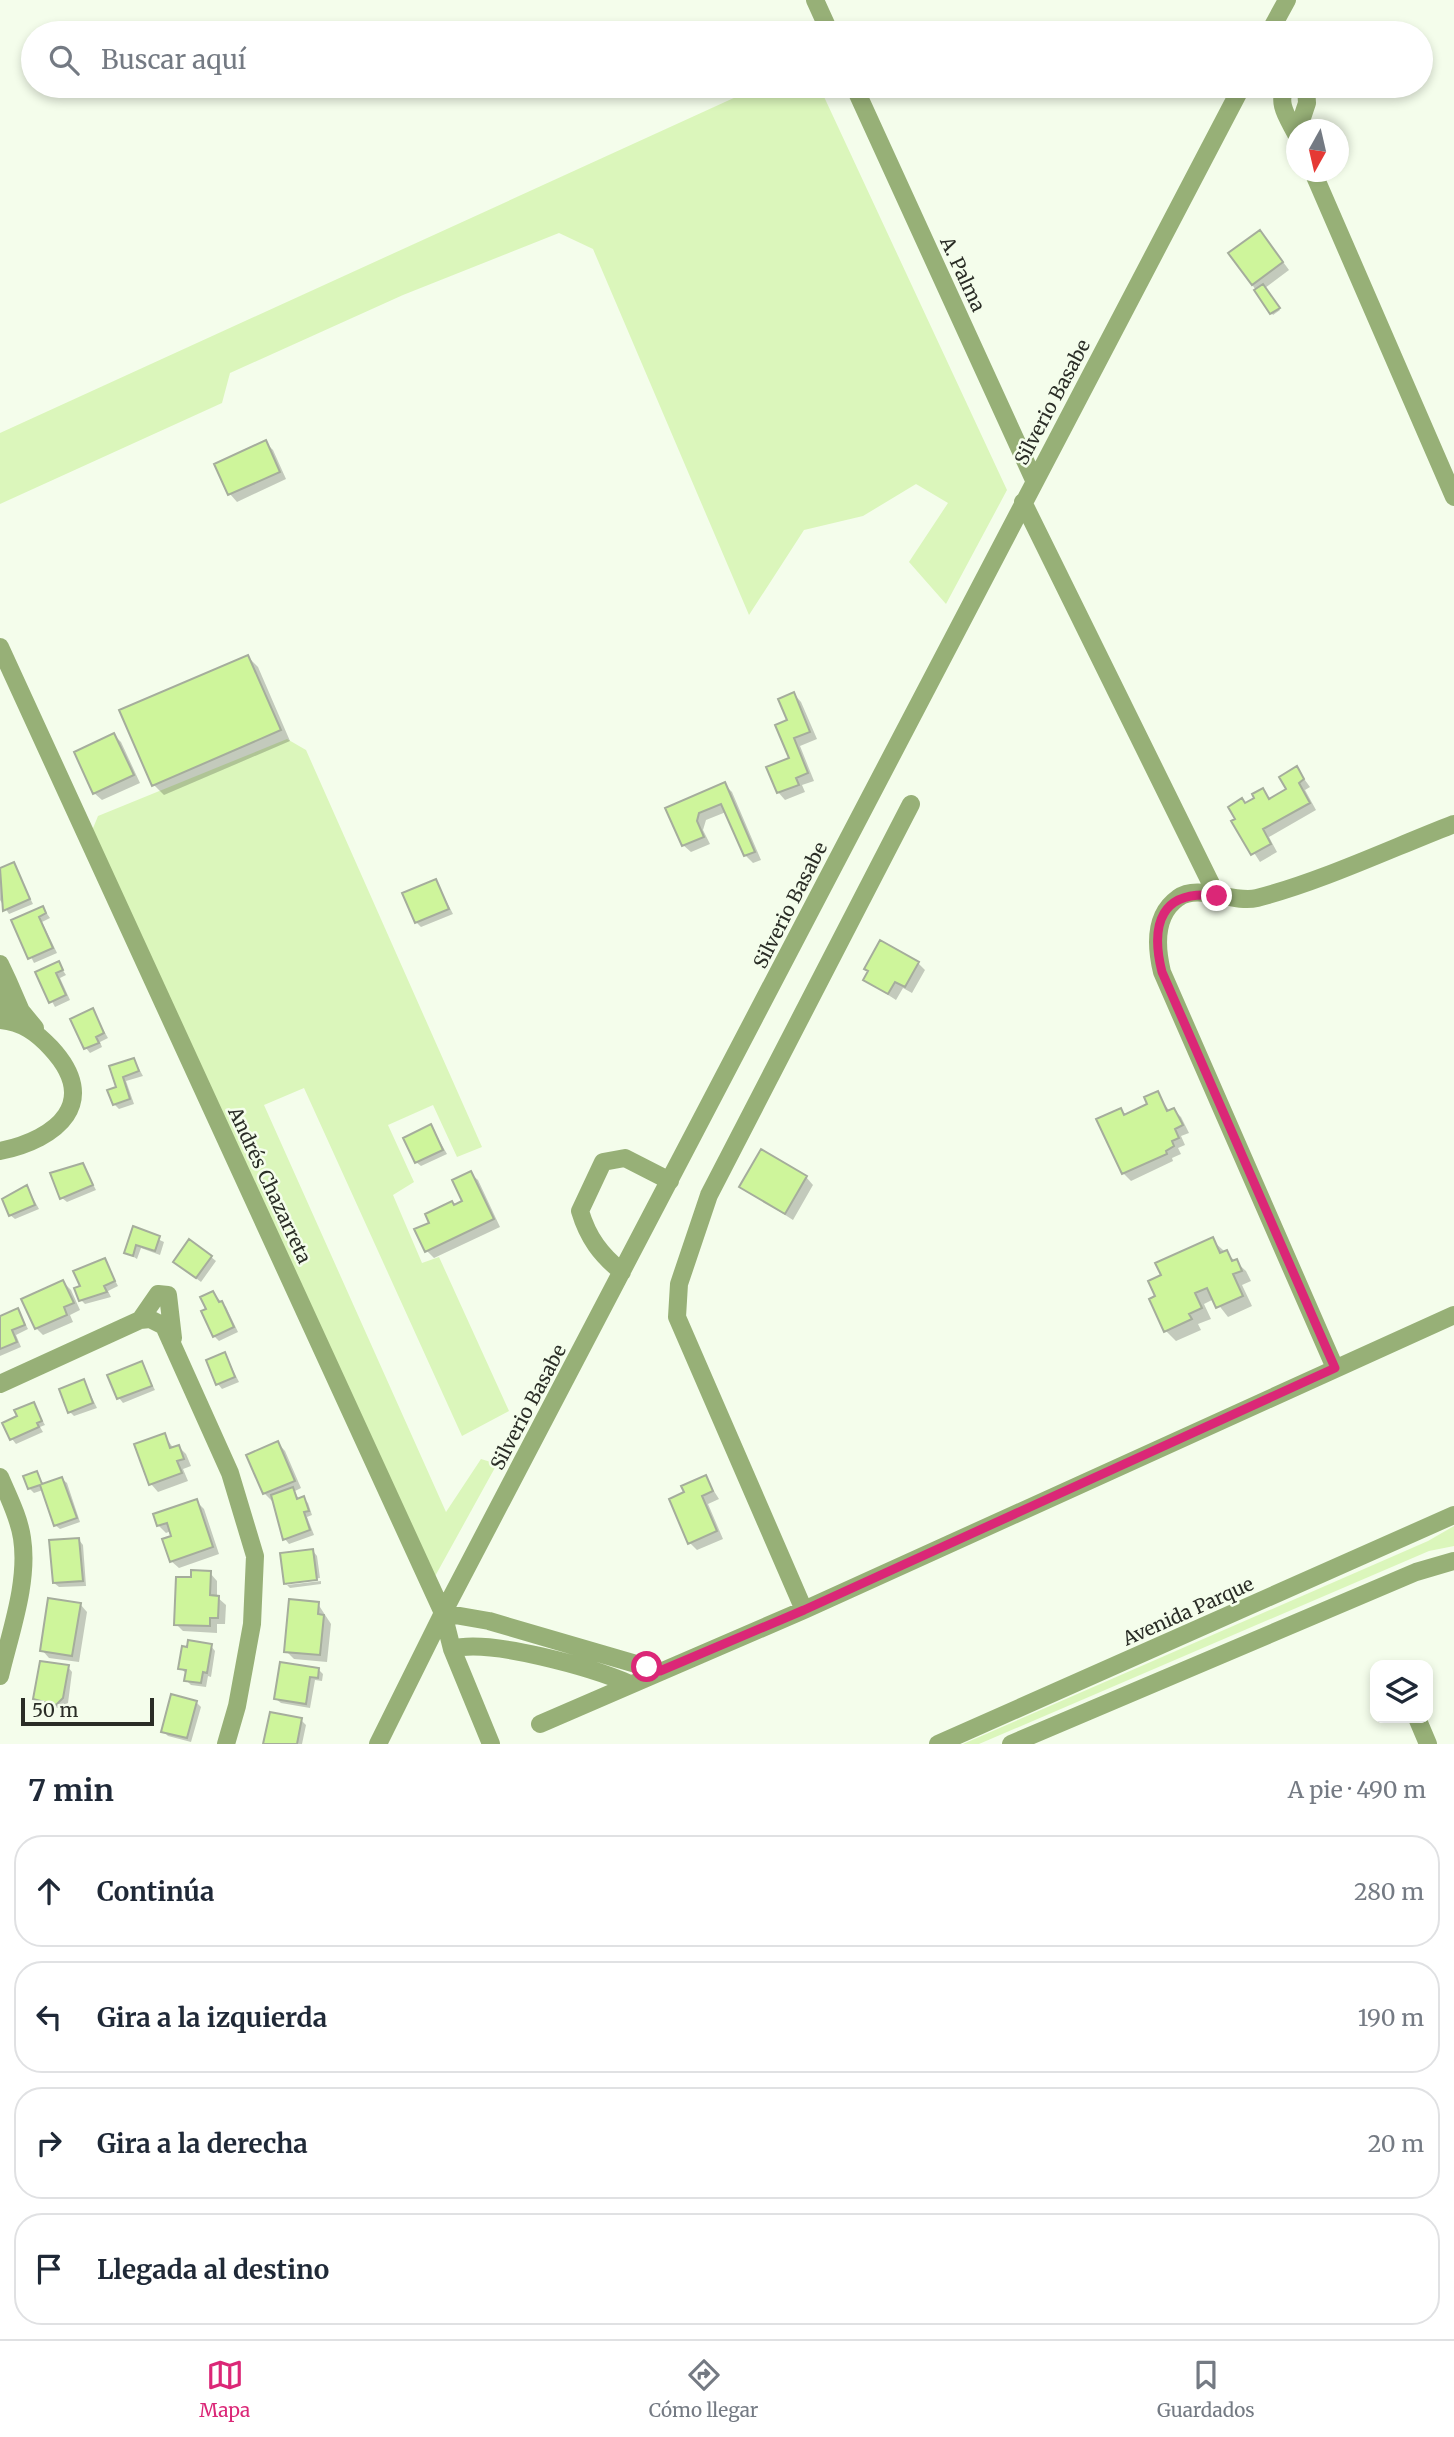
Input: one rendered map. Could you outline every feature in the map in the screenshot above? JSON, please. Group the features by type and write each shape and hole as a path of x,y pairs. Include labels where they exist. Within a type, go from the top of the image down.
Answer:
{"street":[{"path":"815,0 825,21"},
{"path":"1276,21 1287,0"},
{"name":"A. Palma","path":"859,98 1034,480"},
{"name":"Silverio Basabe","path":"378,1744 443,1613 1236,98"},
{"path":"1281,98 1290,119"},
{"path":"1301,119 1307,98"},
{"path":"1317,182 1454,497"},
{"path":"1023,502 1217,896"},
{"name":"Andrés Chazarreta","path":"0,647 443,1613 452,1649 491,1744"},
{"path":"804,1610 677,1317 676,1299 709,1195 911,804"},
{"path":"1335,1368 1162,972 1157,939 1160,922 1179,897 1186,895 1254,899 1454,824"},
{"path":"0,964 21,1011 68,1069 75,1092 61,1121 20,1147 0,1154"},
{"path":"8,981 9,1002 1,1020 27,1026 41,1037"},
{"path":"622,1272 604,1258 586,1231 580,1211 603,1162 625,1158 670,1181"},
{"path":"140,1320 153,1298 158,1294 168,1295 174,1345"},
{"path":"540,1724 804,1610 1454,1314"},
{"path":"0,1384 140,1320 160,1322 174,1345 230,1473 256,1556 256,1593 245,1670 226,1744"},
{"path":"0,1477 22,1537 23,1559 17,1604 0,1676"},
{"name":"Avenida Parque","path":"938,1744 1454,1515"},
{"path":"1011,1744 1416,1572 1454,1561"},
{"path":"443,1613 489,1621 660,1671"},
{"path":"452,1649 489,1646 610,1675 631,1684"},
{"path":"1419,1723 1428,1744"}],"green space":[{"path":"734,98 825,98 1007,490 946,604 909,562 948,503 916,484 863,516 804,530 749,615 593,249 559,233 403,295 230,373 222,403 0,504 0,433"},
{"path":"287,739 306,750 482,1147 457,1157 433,1105 388,1125 414,1182 393,1195 422,1263 439,1257 509,1411 462,1436 304,1088 264,1105 446,1512 481,1459 497,1464 428,1589 89,838 98,816"},
{"path":"1454,1526 1454,1546 1429,1551 979,1744 963,1744 1428,1541"}],"building":[{"path":"1260,230 1283,262 1252,285 1228,253"},
{"path":"1263,284 1280,308 1270,314 1254,290"},
{"path":"266,440 280,472 228,495 214,464"},
{"path":"248,655 281,730 152,786 119,710"},
{"path":"794,692 810,732 794,738 808,773 796,778 799,785 777,793 766,767 789,758 775,725 787,720 778,699"},
{"path":"114,733 134,775 93,794 74,752"},
{"path":"1297,766 1304,779 1299,783 1310,803 1263,829 1271,844 1251,855 1231,821 1235,819 1228,807 1242,798 1245,803 1254,798 1252,794 1263,788 1269,799 1286,789 1279,777"},
{"path":"725,782 755,852 744,856 721,804 699,813 697,821 704,837 682,846 665,808"},
{"path":"14,862 30,899 3,911 0,868"},
{"path":"436,879 449,909 415,923 402,893"},
{"path":"43,906 46,913 39,917 53,948 28,959 11,920"},
{"path":"880,940 919,962 905,987 895,982 888,994 863,980 868,971 864,969"},
{"path":"59,961 63,970 56,973 66,995 49,1003 35,972"},
{"path":"93,1008 104,1033 96,1037 99,1043 84,1049 70,1019"},
{"path":"134,1058 139,1071 123,1077 130,1099 113,1105 107,1090 116,1087 109,1066"},
{"path":"1158,1091 1167,1111 1174,1108 1183,1125 1175,1129 1179,1138 1172,1141 1174,1146 1166,1151 1167,1154 1122,1174 1096,1119 1121,1108 1124,1115 1147,1104 1144,1097"},
{"path":"431,1124 443,1150 415,1163 403,1138"},
{"path":"761,1149 807,1176 785,1214 739,1187"},
{"path":"83,1163 93,1185 60,1199 50,1173"},
{"path":"471,1171 494,1219 425,1252 414,1229 429,1223 425,1214 452,1201 454,1205 462,1201 452,1180"},
{"path":"27,1185 35,1205 9,1216 2,1199"},
{"path":"133,1226 160,1236 155,1251 136,1245 133,1256 124,1253"},
{"path":"1213,1237 1220,1253 1227,1250 1232,1261 1237,1259 1242,1271 1233,1274 1243,1296 1216,1308 1207,1288 1195,1293 1202,1308 1189,1314 1192,1319 1164,1332 1149,1299 1155,1296 1148,1281 1161,1275 1155,1263"},
{"path":"189,1239 212,1256 196,1278 173,1262"},
{"path":"105,1258 115,1281 104,1286 107,1292 79,1301 74,1288 80,1286 73,1271"},
{"path":"63,1280 74,1303 64,1307 67,1315 35,1329 21,1299"},
{"path":"213,1291 219,1302 222,1301 234,1327 213,1337 201,1311 206,1309 200,1297"},
{"path":"18,1308 25,1325 12,1330 17,1342 0,1349 0,1316"},
{"path":"225,1352 235,1377 216,1385 206,1360"},
{"path":"142,1361 152,1386 117,1399 107,1375"},
{"path":"84,1379 93,1403 68,1413 59,1389"},
{"path":"34,1402 42,1421 37,1423 39,1427 10,1440 2,1423 17,1416 14,1410"},
{"path":"165,1433 170,1448 179,1445 184,1459 177,1461 182,1473 149,1485 134,1444"},
{"path":"278,1441 295,1481 263,1494 246,1455"},
{"path":"37,1471 42,1484 62,1477 77,1518 54,1526 40,1485 28,1489 23,1476"},
{"path":"706,1475 713,1491 702,1496 717,1531 688,1544 669,1499 684,1492 681,1486"},
{"path":"293,1487 297,1499 304,1496 309,1511 304,1512 310,1530 283,1540 271,1495"},
{"path":"197,1499 213,1547 170,1562 162,1539 171,1536 167,1523 157,1526 153,1514"},
{"path":"79,1538 83,1581 53,1583 49,1540"},
{"path":"313,1549 317,1580 284,1584 280,1553"},
{"path":"191,1570 211,1571 210,1595 219,1596 218,1618 210,1618 210,1626 174,1625 176,1577 191,1577"},
{"path":"48,1598 81,1603 72,1656 40,1651"},
{"path":"289,1599 319,1602 318,1614 324,1615 320,1655 284,1652"},
{"path":"188,1640 212,1644 207,1673 203,1672 201,1683 184,1681 186,1670 178,1669 182,1646 187,1647"},
{"path":"40,1661 69,1665 63,1698 56,1705 33,1699"},
{"path":"280,1662 319,1668 318,1678 310,1677 306,1704 274,1699"},
{"path":"171,1694 197,1701 187,1738 161,1732"},
{"path":"270,1712 302,1718 297,1744 263,1744"}],"route":[{"path":"647,1667 660,1671 804,1610 1335,1368 1162,972 1157,939 1160,922 1167,910 1179,897 1194,893 1217,896"}]}
